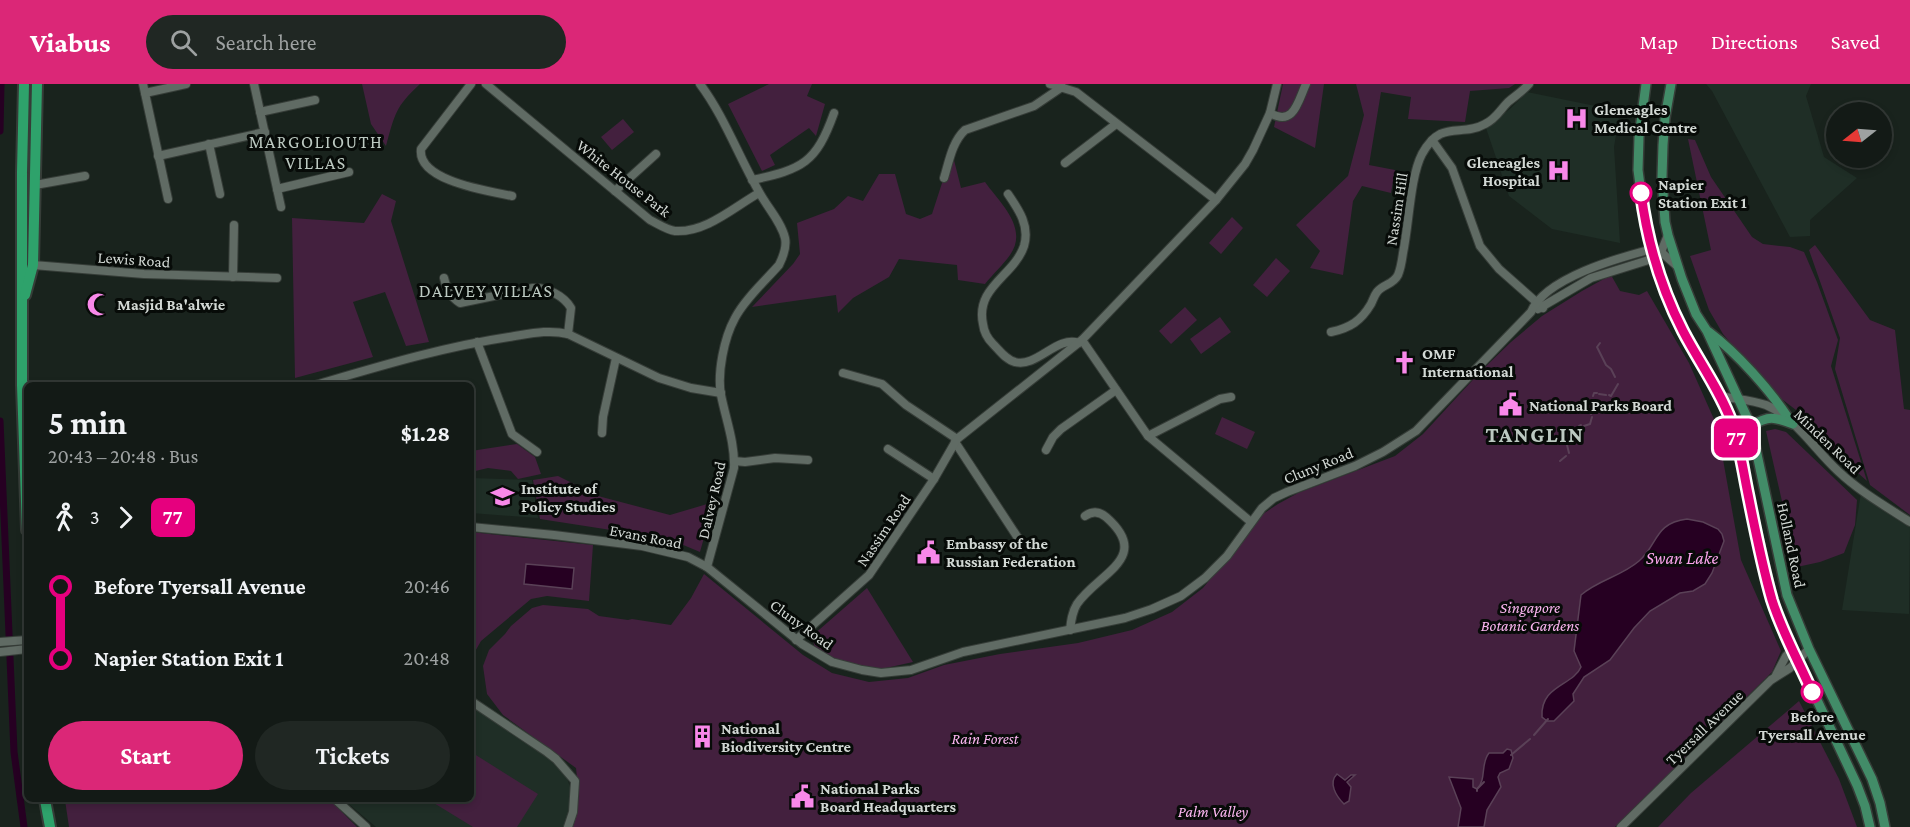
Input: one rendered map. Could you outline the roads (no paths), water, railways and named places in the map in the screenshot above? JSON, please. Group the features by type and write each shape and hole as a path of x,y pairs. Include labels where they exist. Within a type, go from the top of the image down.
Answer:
{"highway":[{"path":"24,84 21,309 24,436"},
{"path":"21,309 33,265 37,84"},
{"path":"45,802 50,827"}],"main road":[{"name":"Holland Road","path":"1646,84 1639,136 1638,170 1644,216 1669,301 1720,396 1732,424 1740,450 1752,514 1773,602 1857,785 1870,827"},
{"name":"Holland Road","path":"1671,84 1665,118 1662,158 1665,222 1668,235 1696,314 1707,331 1751,426 1787,595 1809,649 1872,779 1885,827"},
{"path":"1707,331 1738,357 1791,421"},
{"path":"1751,426 1766,418 1774,417 1791,421"}],"street":[{"path":"143,84 168,199"},
{"path":"145,93 186,84"},
{"path":"254,84 281,207"},
{"path":"471,84 421,149 421,158 425,165 456,184 512,196"},
{"name":"White House Park","path":"486,84 650,220 674,231 692,230 709,224 759,193"},
{"name":"Dalvey Road","path":"700,84 759,193 783,229 786,242 784,255 779,265 735,318 721,364 719,380 731,437 734,468 707,567"},
{"path":"1050,84 1076,92 1216,200"},
{"name":"Nassim Road","path":"796,640 869,575 934,479 956,440 1081,342 1216,200 1245,164 1270,113 1277,84"},
{"path":"1270,113 1283,118 1293,112 1306,84"},
{"path":"1529,84 1506,104 1497,116 1484,125 1477,128 1445,131 1432,140 1452,168 1480,246 1499,269 1543,308"},
{"path":"944,178 957,139 965,130 1034,106 1062,87"},
{"path":"260,112 315,100"},
{"path":"752,180 792,169 814,154 825,137 834,113"},
{"path":"1065,163 1116,123"},
{"path":"158,156 265,132"},
{"name":"Nassim Hill","path":"1331,332 1347,328 1360,319 1377,292 1397,276 1404,249 1416,168 1423,152 1432,140"},
{"path":"209,144 220,194"},
{"path":"615,191 656,154"},
{"path":"277,189 349,172"},
{"path":"35,185 85,176"},
{"path":"1008,194 1024,222 1024,245 1018,257 983,302 981,318 984,332 1004,355 1015,362 1025,362 1066,343 1081,342 1148,436 1251,522"},
{"path":"233,277 234,225"},
{"path":"1536,301 1586,270 1656,253 1668,235"},
{"path":"1656,253 1678,266"},
{"name":"Cluny Road","path":"1531,312 1543,308 1565,292 1591,278 1656,253"},
{"name":"Lewis Road","path":"33,265 144,274 277,278"},
{"path":"444,278 446,289 452,298 464,304 542,288 566,301 572,308 568,334"},
{"name":"Cluny Road","path":"707,567 796,640 832,662 881,673 911,670 963,652 1125,618 1181,596 1206,578 1227,556 1262,508 1274,498 1355,466 1416,431 1531,312 1536,301"},
{"path":"326,382 426,353 477,342 557,332 568,334 659,378 691,388 721,393"},
{"path":"477,342 512,434 537,452"},
{"path":"602,433 603,417 616,358"},
{"path":"843,374 882,384 906,405 956,440 1020,541"},
{"path":"1046,450 1053,437 1061,429 1116,390"},
{"name":"Minden Road","path":"1720,396 1765,405 1791,421 1841,474 1865,494 1910,522"},
{"path":"1148,436 1220,399 1231,397"},
{"path":"888,449 934,479"},
{"path":"734,461 745,462 775,458 808,460"},
{"path":"1070,630 1076,605 1115,567 1124,547 1122,534 1103,514 1094,512 1085,516"},
{"name":"Evans Road","path":"474,526 650,547 688,557 707,567"},
{"path":"0,642 24,640"},
{"path":"0,652 24,649"},
{"path":"1776,677 1786,656 1793,649"},
{"name":"Tyersall Avenue","path":"1621,827 1776,677 1790,668 1809,649"},
{"path":"474,703 548,752 575,781 573,812 568,827"},
{"path":"338,802 366,827"}],"water":[{"name":"Swan Lake","path":"1687,519 1703,522 1718,529 1724,541 1712,573 1705,584 1693,591 1680,593 1650,611 1610,660 1584,677 1573,694 1574,701 1554,721 1547,721 1542,717 1546,698 1577,673 1581,667 1574,651 1581,595 1639,561 1668,525"},
{"path":"526,564 574,568 572,589 524,584"},
{"path":"1507,749 1511,750 1513,758 1509,769 1500,773 1498,777 1501,787 1487,810 1484,827 1458,827 1461,808 1449,777 1473,779 1473,787 1477,789 1482,781 1486,757 1489,753 1503,753"},
{"path":"1337,774 1345,780 1355,775 1347,782 1351,787 1349,801 1344,804 1333,785"}],"waterway":[{"path":"0,131 1,84"},
{"path":"1600,343 1597,347 1615,377"},
{"path":"1609,395 1611,396 1618,384"},
{"path":"1593,396 1597,393"},
{"path":"1599,394 1606,395"},
{"path":"1591,409 1593,400"},
{"path":"1584,426 1590,424 1592,417"},
{"path":"0,421 14,752 24,827"},
{"path":"1572,432 1577,428"},
{"path":"1568,434 1565,437 1569,453"},
{"path":"1560,461 1566,456"},
{"path":"1534,735 1548,719"},
{"path":"1511,755 1530,739"},
{"path":"1477,791 1484,782"}],"place":[{"name":"Gleneagles Medical Centre","path":"1576,118"},
{"name":"Gleneagles Hospital","path":"1558,171"},
{"name":"Napier Station Exit 1","path":"1641,193"},
{"name":"Masjid Ba'alwie","path":"99,304"},
{"name":"OMF International","path":"1404,362"},
{"name":"National Parks Board","path":"1511,405"},
{"name":"Institute of Policy Studies","path":"503,497"},
{"name":"Embassy of the Russian Federation","path":"928,552"},
{"name":"Before Tyersall Avenue","path":"1812,692"},
{"name":"National Biodiversity Centre","path":"703,737"},
{"name":"National Parks Board Headquarters","path":"802,797"}],"district":[{"name":"MARGOLIOUTH VILLAS","path":"316,152"},
{"name":"DALVEY VILLAS","path":"486,291"},
{"name":"TANGLIN","path":"1535,434"}],"park label":[{"name":"Singapore Botanic Gardens","path":"1530,616"},
{"name":"Rain Forest","path":"985,738"},
{"name":"Palm Valley","path":"1213,811"}]}
